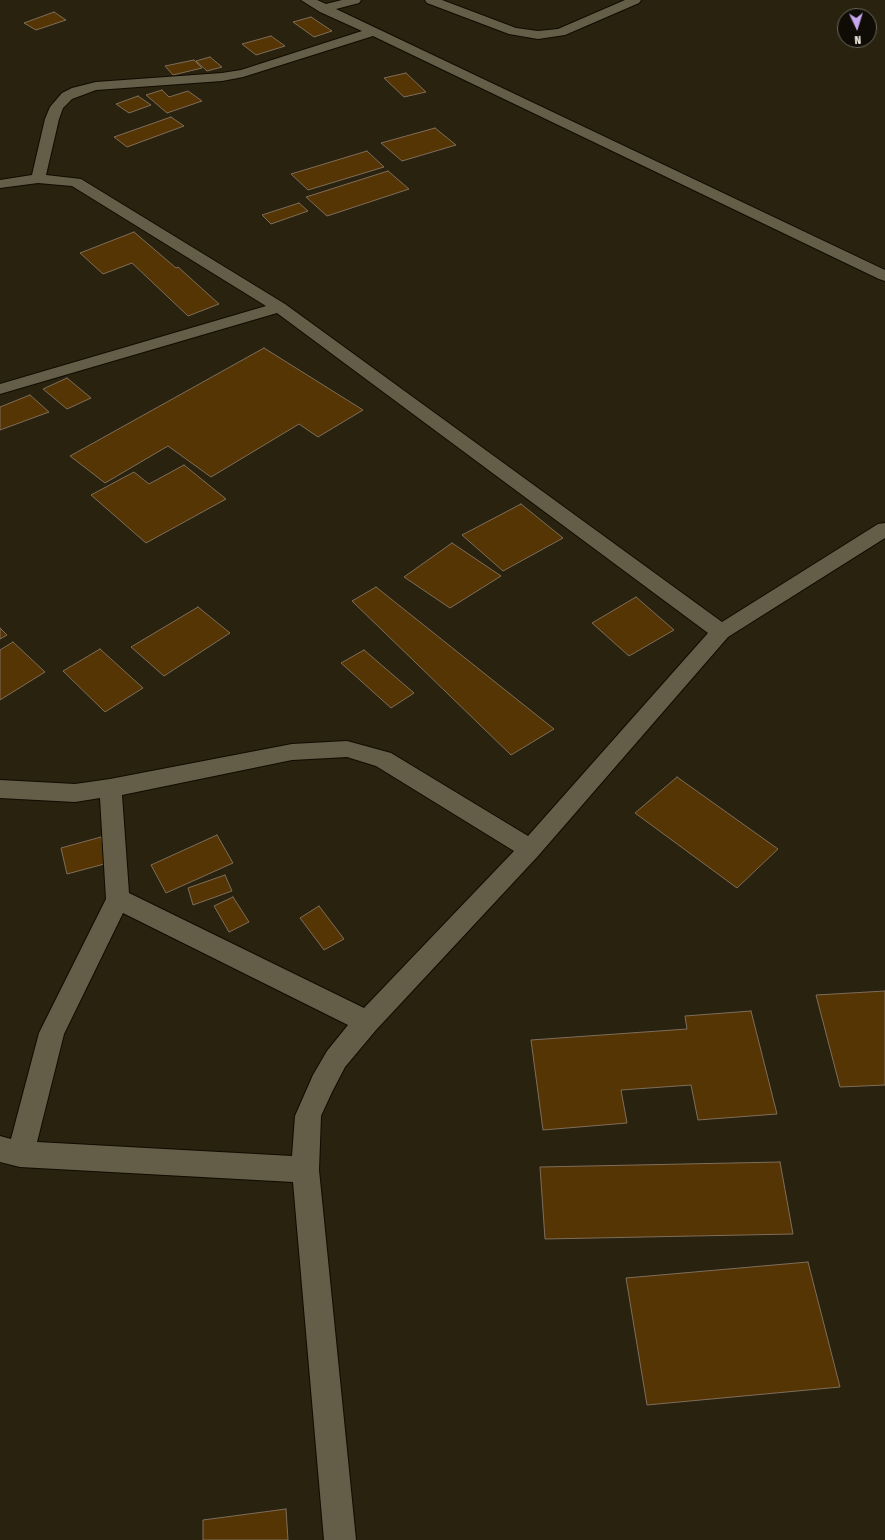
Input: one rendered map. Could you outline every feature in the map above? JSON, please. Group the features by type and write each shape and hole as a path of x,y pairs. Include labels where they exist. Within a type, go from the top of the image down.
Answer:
{"street":[{"path":"307,0 885,276"},
{"path":"324,9 355,0"},
{"path":"431,0 513,31 538,35 562,32 635,0"},
{"path":"38,179 52,119 57,107 67,96 77,91 96,86 243,73 373,32"},
{"path":"0,184 38,179 76,182 279,307 721,632"},
{"path":"0,389 279,307"},
{"path":"340,1540 305,1170 308,1116 322,1084 336,1059 367,1022 530,849 721,632 885,529"},
{"path":"0,789 75,793 110,788 292,752 347,749 383,758 530,849"},
{"path":"110,788 118,899 52,1033 10,1152 305,1170"},
{"path":"118,899 367,1022"}],"building":[{"path":"54,12 66,20 36,30 24,23"},
{"path":"311,17 332,31 314,37 293,22"},
{"path":"271,36 285,46 256,55 242,44"},
{"path":"210,57 222,67 207,71 196,61"},
{"path":"194,60 202,68 173,75 165,66"},
{"path":"406,73 426,92 404,97 384,78"},
{"path":"162,90 169,97 188,91 202,101 167,113 146,95"},
{"path":"138,96 151,105 129,113 116,104"},
{"path":"171,117 184,126 127,147 114,137"},
{"path":"435,128 456,145 402,161 381,143"},
{"path":"367,151 384,167 308,190 291,174"},
{"path":"388,171 409,189 327,216 306,197"},
{"path":"299,203 308,211 271,224 262,215"},
{"path":"134,232 176,268 178,267 219,304 188,316 132,263 103,274 80,253"},
{"path":"264,348 363,410 318,437 299,424 211,477 168,446 105,483 70,456"},
{"path":"67,378 91,398 67,409 43,389"},
{"path":"30,395 49,412 0,430 0,407"},
{"path":"184,465 226,499 146,543 91,495 134,472 149,484"},
{"path":"521,504 563,538 503,571 462,535"},
{"path":"452,543 501,576 450,608 404,577"},
{"path":"376,587 554,729 511,755 352,601"},
{"path":"636,597 674,630 629,656 592,623"},
{"path":"198,607 230,633 164,676 131,647"},
{"path":"0,628 7,635 0,639"},
{"path":"13,642 45,672 0,700 0,650"},
{"path":"100,649 143,688 105,712 63,671"},
{"path":"364,650 414,693 391,708 341,663"},
{"path":"677,777 778,849 737,888 635,813"},
{"path":"217,835 233,863 166,893 151,865"},
{"path":"101,837 108,863 67,874 61,848"},
{"path":"225,875 232,891 193,905 188,888"},
{"path":"233,897 249,922 229,932 214,906"},
{"path":"319,906 344,939 324,950 300,918"},
{"path":"885,991 885,1085 840,1087 816,995"},
{"path":"751,1011 777,1114 698,1120 691,1085 621,1090 627,1123 543,1130 531,1040 687,1029 685,1016"},
{"path":"780,1162 793,1234 545,1239 540,1167"},
{"path":"808,1262 840,1387 647,1405 626,1278"},
{"path":"286,1509 288,1540 203,1540 203,1520"}]}
